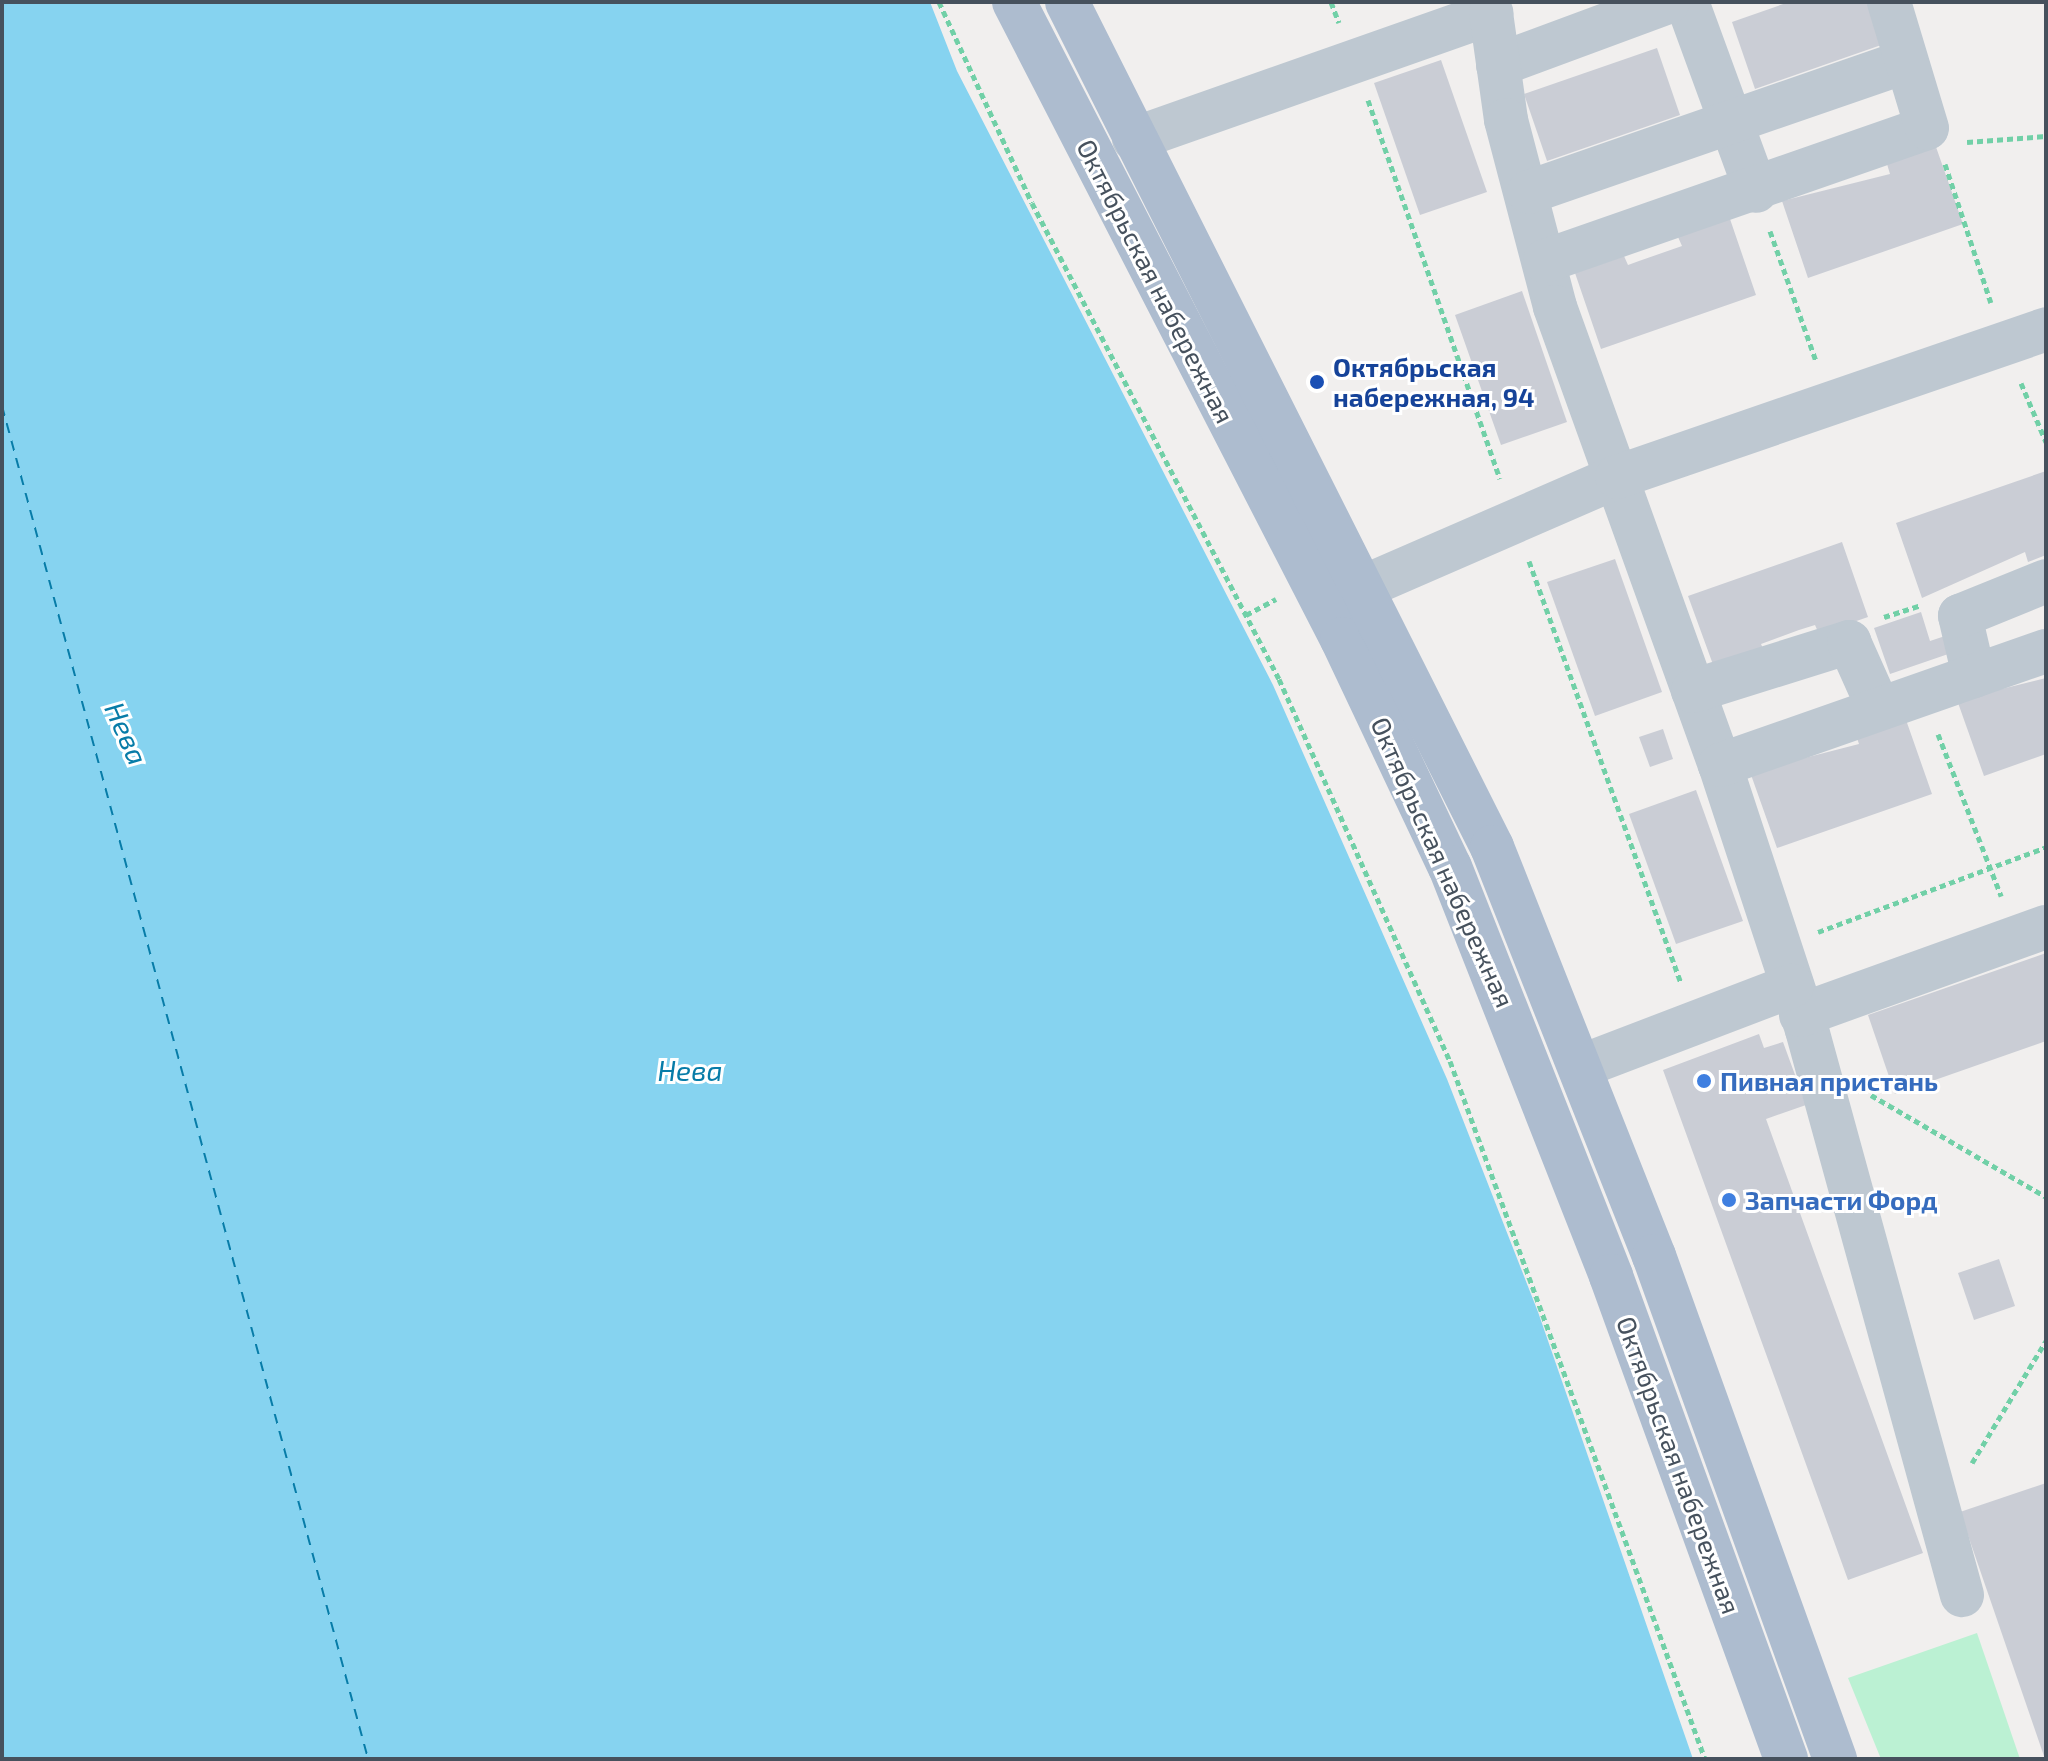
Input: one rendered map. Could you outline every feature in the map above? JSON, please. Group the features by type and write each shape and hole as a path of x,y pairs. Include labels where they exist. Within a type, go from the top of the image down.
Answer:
{"main road":[{"name":"Октябрьская набережная","path":"1014,2 1342,639 1450,867 1611,1276 1786,1759"},
{"name":"Октябрьская набережная","path":"1067,2 1134,139 1445,742 1582,1066 1835,1759"}],"lane":[{"path":"1498,65 1668,2"},
{"path":"1687,2 1763,209"},
{"path":"1545,261 1763,209 1932,136 1904,62 1889,2"},
{"path":"1134,139 1490,7 1498,65 1545,261 1617,477 1720,765 1791,983 1938,1519 1962,1595"},
{"path":"1529,192 1904,62"},
{"path":"1366,586 1617,477 2046,329"},
{"path":"1974,676 1958,630 1970,607 2046,581"},
{"path":"1693,691 1849,642 1879,709"},
{"path":"1720,765 2046,651"},
{"path":"1582,1066 1791,983 2031,933"}],"path":[{"path":"939,2 1032,203 1246,615 1450,1061 1705,1759"},
{"path":"2046,136 1932,136 2004,344 2046,442"},
{"path":"1763,209 1821,376"},
{"path":"1246,615 1284,595"},
{"path":"1849,642 1864,624 1936,599 1970,607"},
{"path":"1922,694 1990,868 2031,933"},
{"path":"1791,983 1990,868 2046,847"},
{"path":"1862,1087 2046,1197"},
{"path":"1938,1519 2046,1341"}],"green space":[{"path":"1977,1633 2020,1759 1881,1759 1848,1678"}],"water":[{"name":"Нева","path":"2,2 930,2 957,71 1273,685 1447,1079 1538,1312 1693,1759 2,1759"}],"building":[{"path":"1789,2 1872,2 1887,43 1755,89 1732,22"},
{"path":"1657,48 1680,115 1547,161 1524,94"},
{"path":"1441,60 1487,192 1420,215 1374,83"},
{"path":"1936,147 1963,224 1808,278 1782,201 1890,174 1887,164"},
{"path":"1730,219 1756,295 1601,349 1575,273 1624,256 1628,265 1682,246 1678,237"},
{"path":"1522,291 1567,422 1501,445 1455,315"},
{"path":"2046,471 2046,555 2028,562 2025,552 1922,598 1896,523"},
{"path":"1842,542 1868,617 1819,634 1815,625 1799,630 1761,644 1765,653 1715,670 1688,596"},
{"path":"1615,559 1662,692 1595,716 1547,582"},
{"path":"1921,612 1930,641 1951,634 1957,651 1890,674 1874,628"},
{"path":"2046,678 2046,754 1984,776 1957,700"},
{"path":"1905,717 1932,794 1777,848 1750,772 1859,744 1856,735"},
{"path":"1663,729 1673,759 1650,767 1639,737"},
{"path":"1696,790 1743,921 1676,944 1629,814"},
{"path":"2046,953 2046,1041 1895,1094 1868,1015"},
{"path":"1759,1034 1764,1048 1783,1042 1806,1105 1766,1119 1923,1553 1848,1580 1663,1070"},
{"path":"1999,1259 2015,1306 1974,1320 1958,1273"},
{"path":"2046,1483 2046,1759 2045,1759 1960,1512"}],"ferry route":[{"path":"2,406 368,1759"}],"place":[{"name":"Октябрьская набережная, 94","path":"1317,382"},
{"name":"Пивная пристань","path":"1704,1081"},
{"name":"Запчасти Форд","path":"1729,1200"}]}
